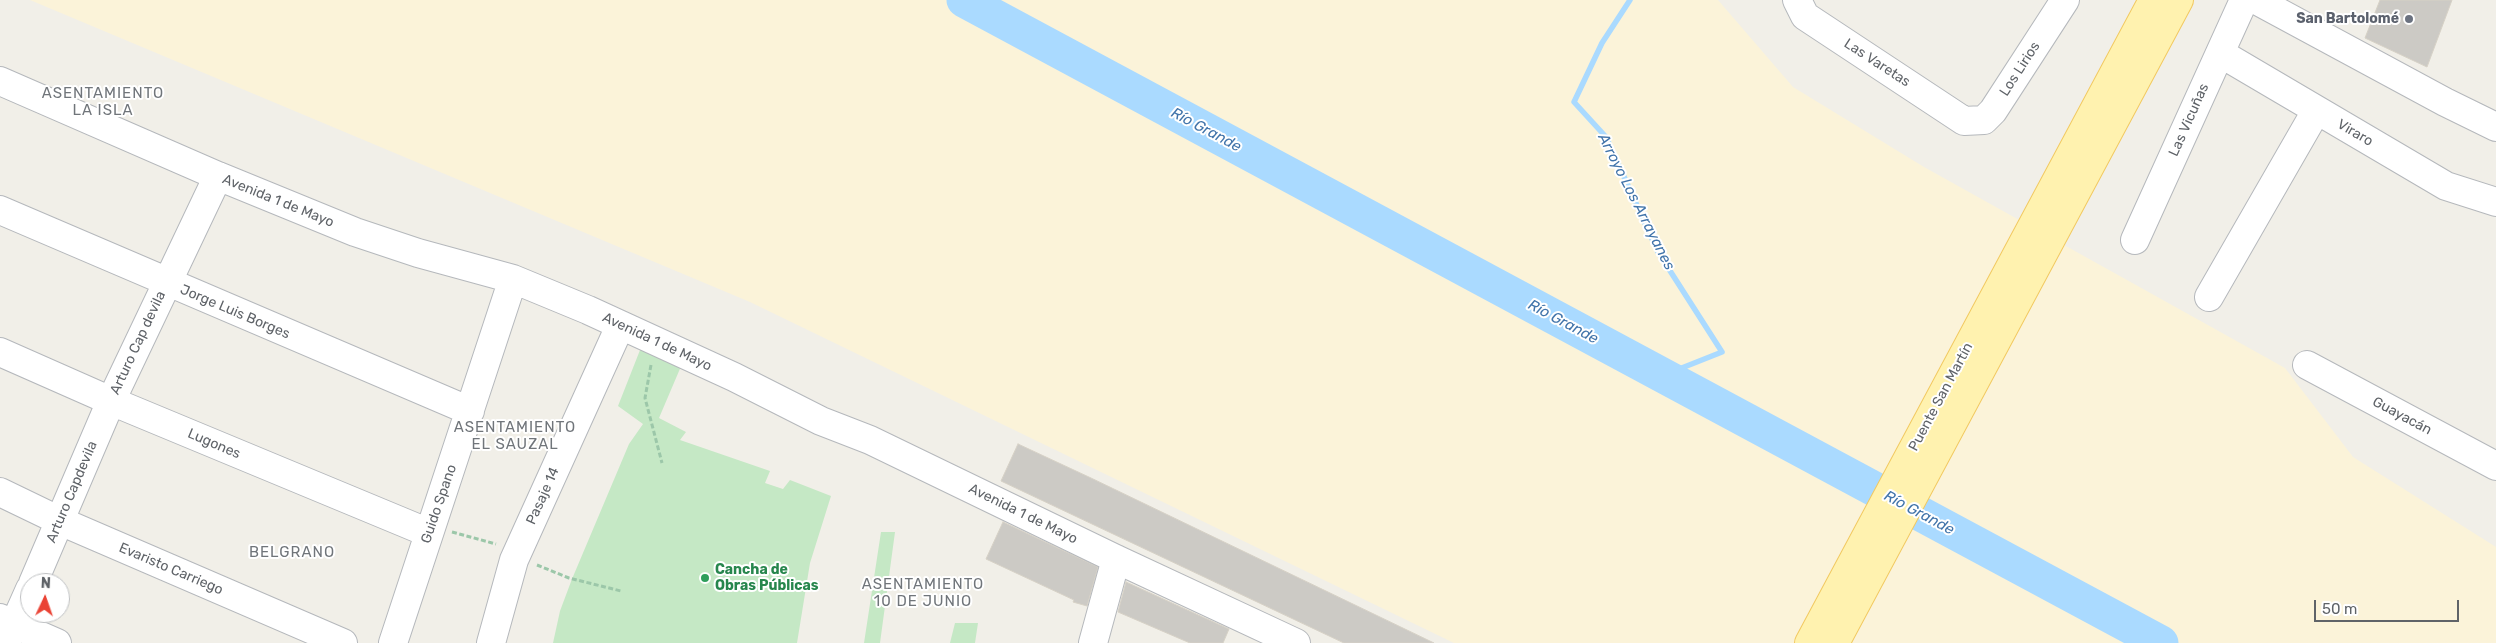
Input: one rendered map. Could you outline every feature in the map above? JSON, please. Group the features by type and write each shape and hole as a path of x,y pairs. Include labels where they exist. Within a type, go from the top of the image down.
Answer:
{"main road":[{"path":"2082,158 2153,0"},
{"path":"2082,158 2179,0"},
{"name":"Puente San Martín","path":"1809,643 2082,158"},
{"name":"Puente San Martín","path":"1834,643 2082,158"}],"street":[{"name":"Las Varetas","path":"1797,0 1805,16 1964,121"},
{"name":"Los Lirios","path":"1964,121 1984,120 1993,112 2065,0"},
{"name":"Las Vicuñas","path":"2135,240 2244,0"},
{"path":"2256,0 2444,102 2496,127"},
{"name":"Viraro","path":"2220,53 2446,186 2496,202"},
{"name":"Avenida 1 de Mayo","path":"0,81 218,176 355,232 513,279 588,310 734,377 822,421 870,440 1116,559 1296,643"},
{"path":"2209,297 2316,111"},
{"name":"Arturo Cap devila","path":"111,401 218,176"},
{"name":"Jorge Luis Borges","path":"0,210 166,283 470,411"},
{"name":"Guido Spano","path":"393,643 513,279"},
{"name":"Pasaje 14","path":"491,643 514,560 620,326"},
{"name":"Lugones","path":"0,352 111,401 428,533"},
{"name":"Guayacán","path":"2307,365 2496,466"},
{"name":"Arturo Capdevila","path":"37,573 111,401"},
{"name":"Evaristo Carriego","path":"0,492 60,521 343,643"},
{"path":"1093,643 1116,559"},
{"path":"20,607 7,629 57,643"}],"path":[{"path":"656,342 645,398 662,463"}],"green space":[{"path":"642,345 682,364 659,418 686,432 680,440 770,471 765,483 783,489 790,480 831,496 810,563 797,643 553,643 560,611 572,579 629,444 643,424 618,406"},
{"path":"881,532 895,532 880,643 864,643"},
{"path":"955,623 978,623 975,643 950,643"}],"sand":[{"path":"30,0 1718,0 1793,87 1924,167 2285,368 2353,457 2496,547 2496,643 1454,643 750,302"}],"building":[{"name":"San Bartolomé","path":"2380,0 2452,0 2427,67 2365,38"},
{"path":"1018,444 1434,643 1344,643 1001,481"},
{"path":"1003,522 1098,567 1087,606 1073,602 1074,600 986,559"},
{"path":"1126,582 1229,629 1223,643 1190,643 1118,612"}],"waterway":[{"name":"Río Grande","path":"964,0 2161,643"},
{"name":"Arroyo Los Arrayanes","path":"1630,0 1602,43 1574,102 1606,137 1658,252 1722,352 1664,375"}],"place":[{"name":"San Bartolomé","path":"2409,19"},
{"name":"Cancha de Obras Públicas","path":"705,578"}],"district":[{"name":"ASENTAMIENTO LA ISLA","path":"103,102"},
{"name":"ASENTAMIENTO EL SAUZAL","path":"515,436"},
{"name":"BELGRANO","path":"292,553"},
{"name":"ASENTAMIENTO 10 DE JUNIO","path":"923,594"}]}
